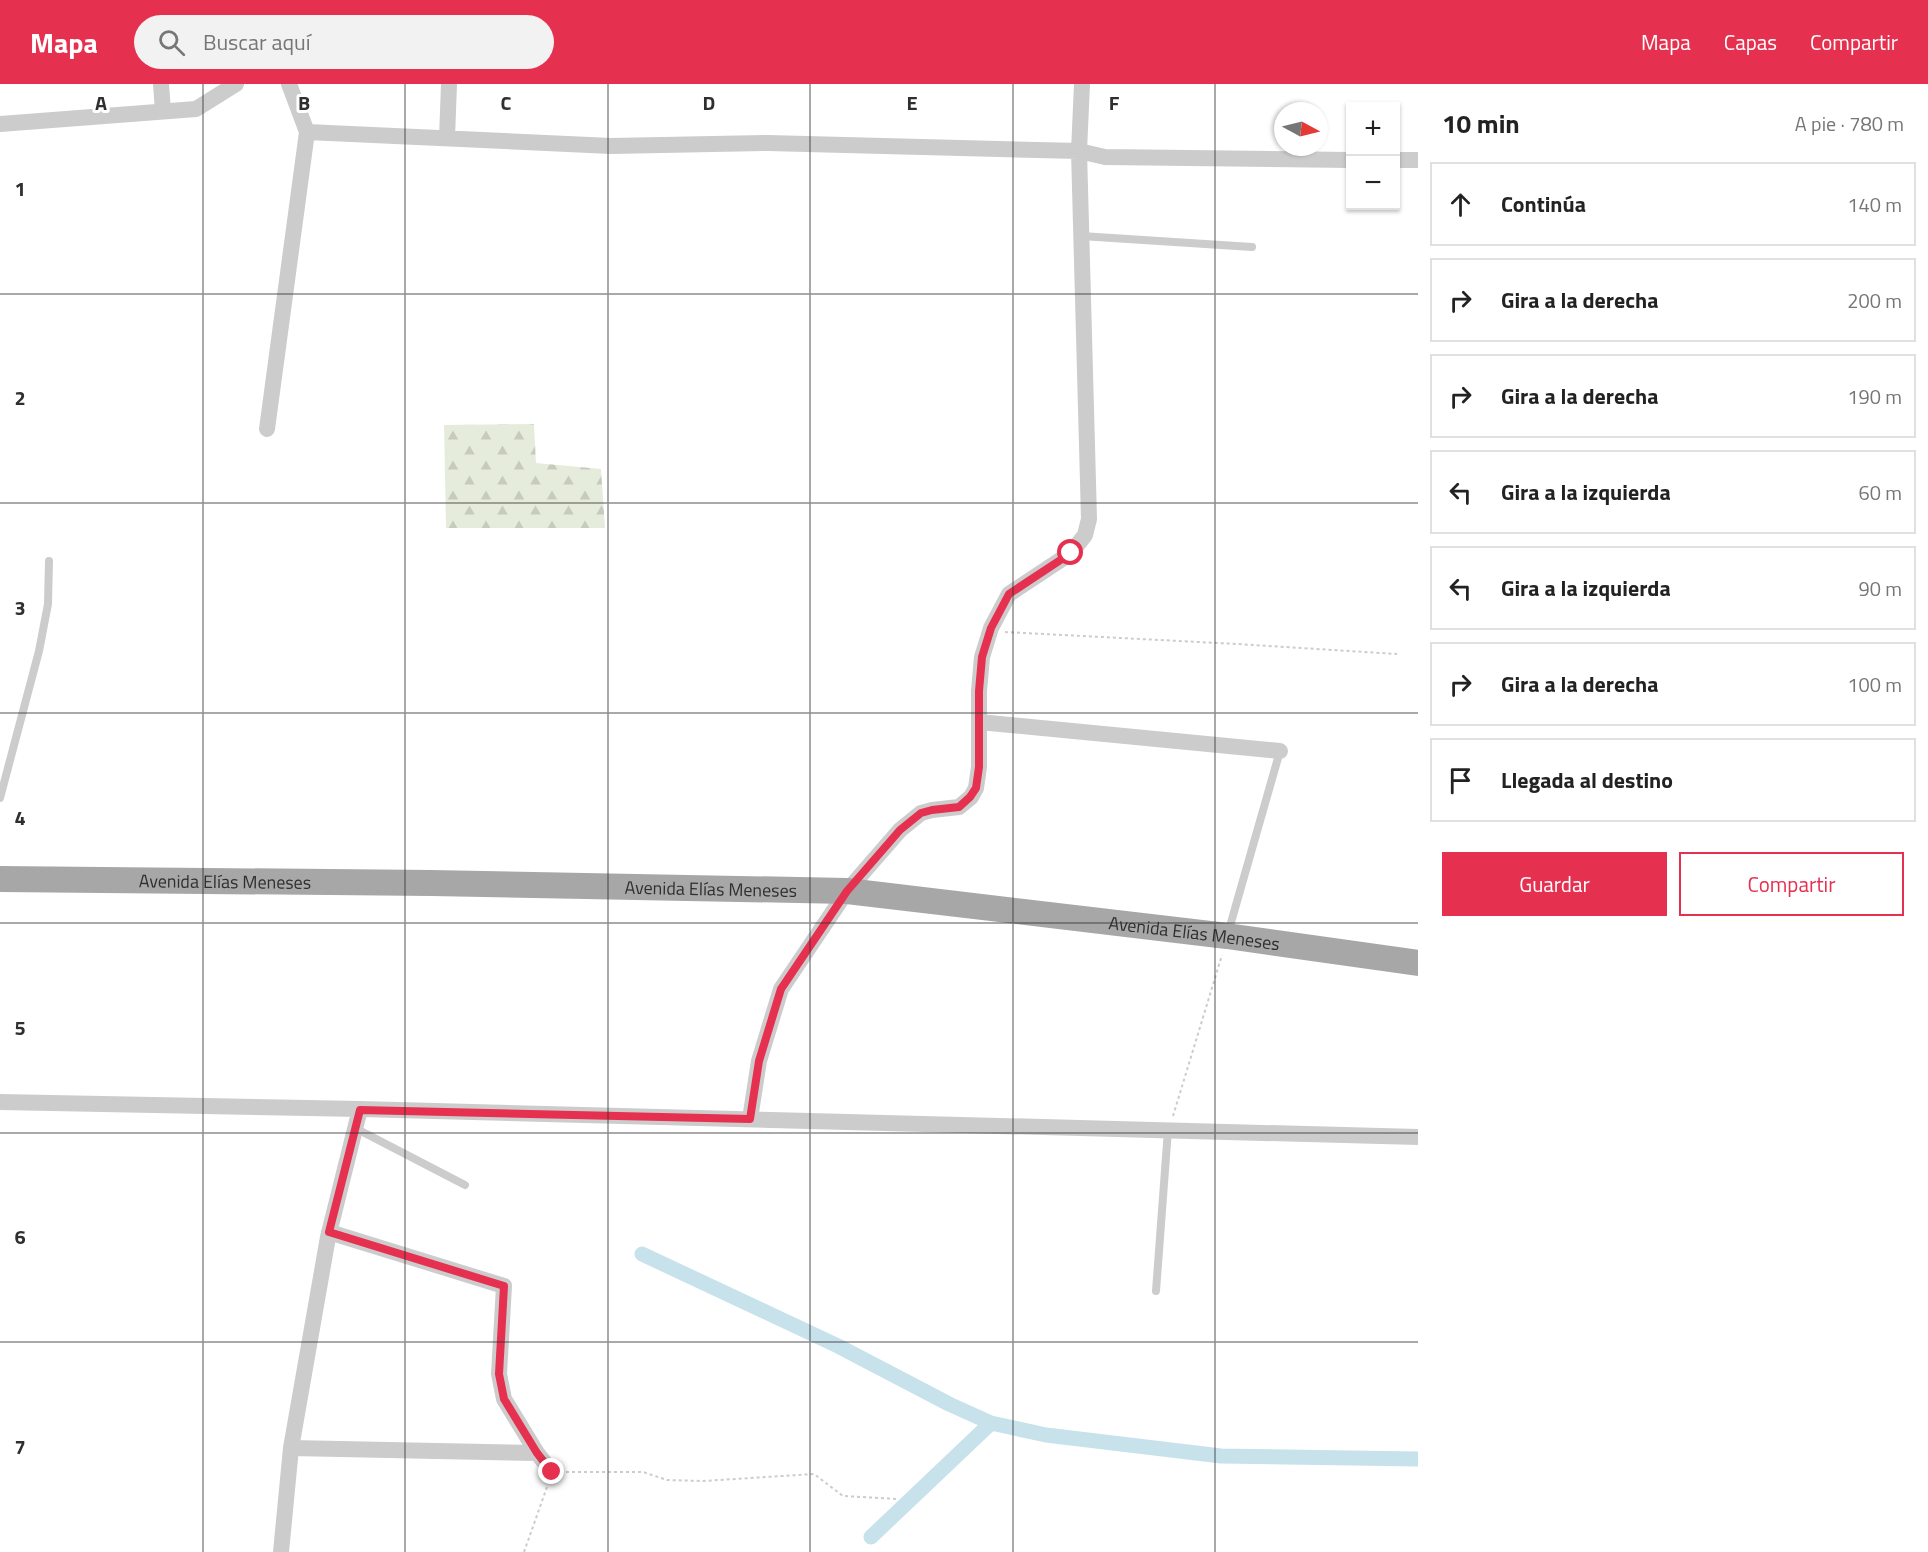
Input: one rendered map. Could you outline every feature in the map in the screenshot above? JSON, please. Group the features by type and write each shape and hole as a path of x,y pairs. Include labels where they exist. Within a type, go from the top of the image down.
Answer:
{"main road":[{"name":"Avenida Elías Meneses","path":"0,879 443,883 847,891 1227,936 1418,963"}],"street":[{"path":"161,84 163,111"},
{"path":"0,124 196,109 236,84"},
{"path":"267,429 307,132 289,84"},
{"path":"447,138 448,84"},
{"path":"750,1119 759,1061 781,989 847,891 900,830 921,813 959,807 970,797 976,788 979,767 982,657 991,628 1009,594 1071,553 1085,536 1089,519 1079,151 1082,84"},
{"path":"307,132 611,146 768,143 1079,151 1105,157 1346,160"},
{"path":"1400,160 1418,160"},
{"path":"979,722 1280,751"},
{"path":"0,1102 1418,1137"},
{"path":"280,1552 291,1448 329,1232 360,1110"},
{"path":"329,1232 504,1286 499,1374 504,1399 537,1453 552,1472"},
{"path":"291,1448 537,1453"}],"lane":[{"path":"1081,236 1252,247"},
{"path":"0,798 39,651 48,604 49,561"},
{"path":"1227,936 1280,751"},
{"path":"355,1128 465,1185"},
{"path":"1156,1292 1168,1130"}],"path":[{"path":"991,628 1011,634 1397,654"},
{"path":"1168,1130 1227,936"},
{"path":"524,1552 552,1472 643,1472 667,1480 703,1481 814,1474 843,1496 897,1499"}],"green space":[{"path":"534,424 536,463 601,469 605,528 446,528 444,425"}],"waterway":[{"path":"642,1254 838,1346 949,1404 991,1423 1046,1435 1221,1456 1418,1459"},
{"path":"871,1537 991,1423"}],"route":[{"path":"552,1472 537,1453 504,1399 499,1374 504,1286 329,1232 360,1110 750,1119 759,1061 781,989 847,891 900,830 921,813 959,807 976,788 979,767 979,691 982,657 991,628 1009,594 1071,553"}]}
